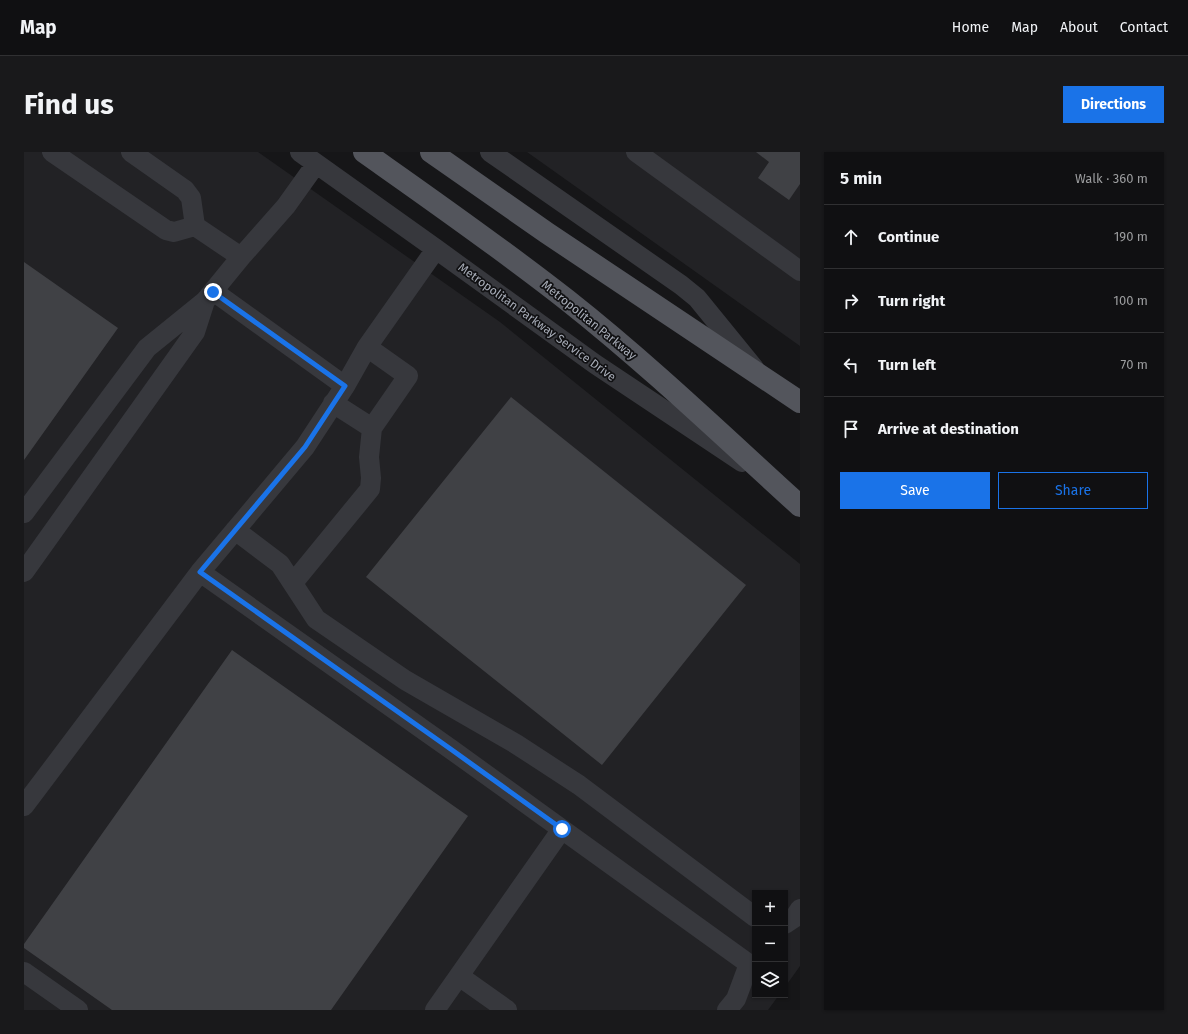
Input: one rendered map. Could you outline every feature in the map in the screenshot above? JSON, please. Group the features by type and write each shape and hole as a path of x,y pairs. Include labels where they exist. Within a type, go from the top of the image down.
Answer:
{"main road":[{"name":"Metropolitan Parkway","path":"364,152 489,241 567,300 618,342 691,406 800,506"},
{"path":"431,152 512,209 800,402"}],"street":[{"path":"52,152 166,230 174,232 195,226"},
{"path":"131,152 185,190 191,198 195,226 241,257"},
{"name":"Metropolitan Parkway Service Drive","path":"300,152 595,364 778,486"},
{"path":"490,152 692,294 713,316 761,376"},
{"path":"636,152 800,271"},
{"path":"24,513 147,348 209,296 286,206 316,164"},
{"path":"24,806 200,572 305,447 345,386 367,347 436,249"},
{"path":"209,296 345,386"},
{"path":"24,572 195,332 209,296"},
{"path":"293,583 370,488 372,478 369,456 372,428 408,376 367,347"},
{"path":"333,403 372,428"},
{"path":"37,496 64,516"},
{"path":"235,530 280,564 316,619 405,680 516,744 579,786 752,915"},
{"path":"200,572 452,750 749,964 736,999 727,1010"},
{"path":"435,1010 562,829"},
{"path":"788,922 794,918 800,909"},
{"path":"24,972 78,1010"},
{"path":"459,976 507,1010"}],"shaded area":[{"path":"24,152 258,152 500,322 800,564 800,966 788,983 788,890 752,890 752,998 777,998 768,1010 24,1010"},
{"path":"527,152 800,152 800,346"}],"building":[{"path":"756,152 800,152 800,184 789,200 758,178 769,162"},
{"path":"24,262 118,328 24,460"},
{"path":"511,397 746,585 602,765 366,577"},
{"path":"232,650 468,816 331,1010 112,1010 24,948 24,944"}],"route":[{"path":"213,292 345,386 305,447 200,572 562,829"}]}
